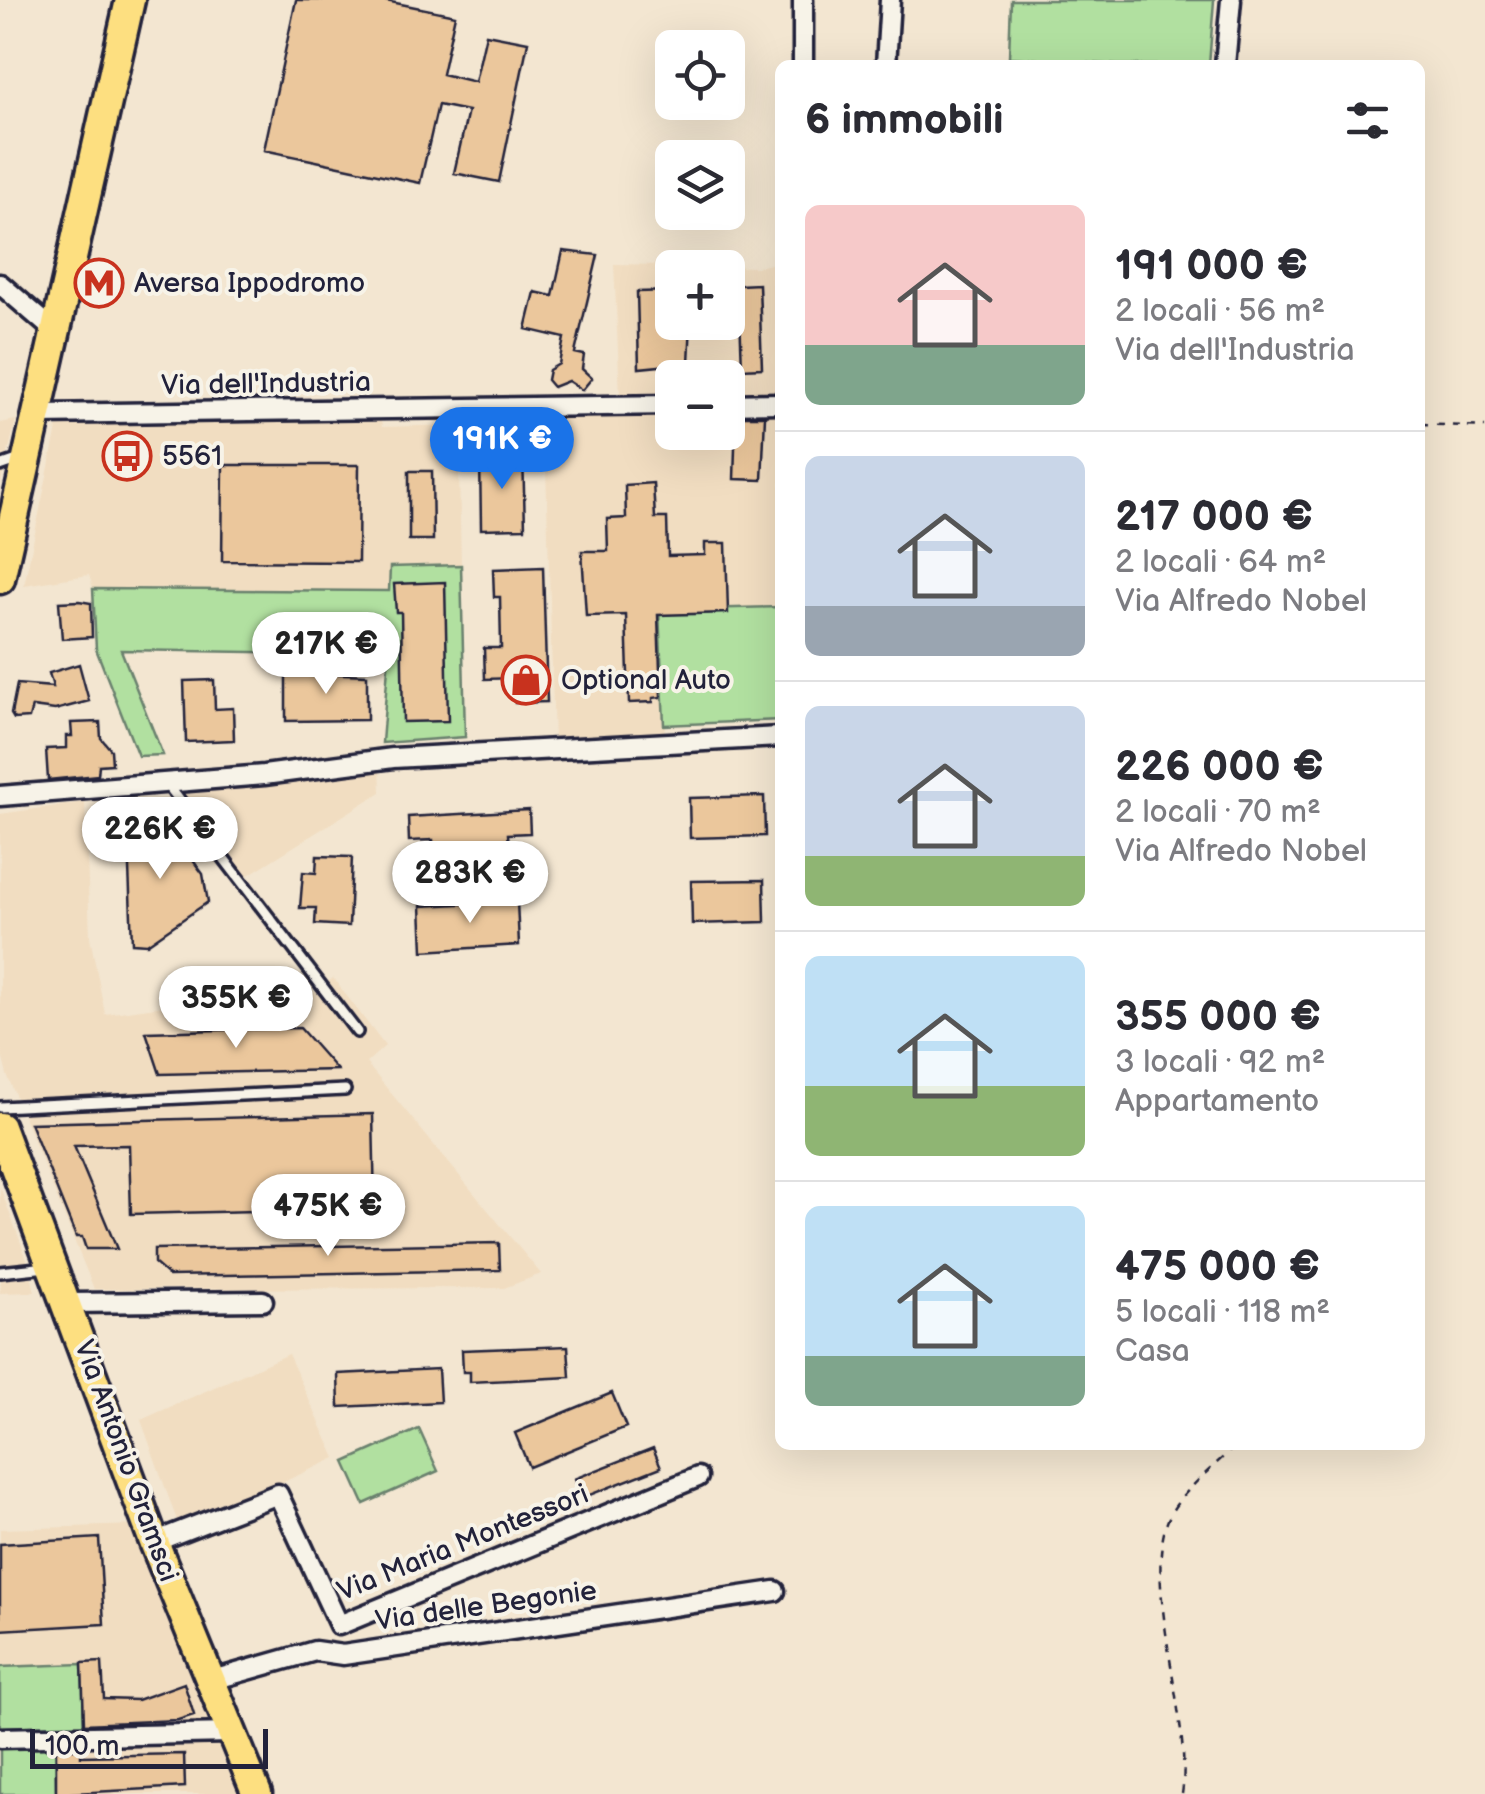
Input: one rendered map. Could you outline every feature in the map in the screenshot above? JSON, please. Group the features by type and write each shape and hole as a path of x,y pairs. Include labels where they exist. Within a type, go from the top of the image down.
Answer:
{"main road":[{"path":"0,576 40,414 130,0"},
{"name":"Via Antonio Gramsci","path":"0,1126 154,1542 257,1794"}],"street":[{"path":"803,0 803,60"},
{"path":"886,60 890,0"},
{"path":"1225,60 1231,0"},
{"path":"0,284 58,334"},
{"path":"745,404 775,404"},
{"name":"Via dell'Industria","path":"40,414 655,405"},
{"path":"5,798 393,758 775,737"},
{"path":"69,1304 264,1300"},
{"name":"Via Maria Montessori","path":"154,1542 278,1494 339,1625 698,1477"},
{"name":"Via delle Begonie","path":"209,1681 316,1651 344,1655 774,1591"},
{"path":"0,1738 231,1732"}],"lane":[{"path":"0,466 30,455"},
{"path":"167,784 357,1032"},
{"path":"0,1107 345,1090"},
{"path":"0,1269 26,1272 54,1265"}],"path":[{"path":"1425,424 1485,427"},
{"path":"1182,1794 1183,1733 1159,1572 1163,1531 1175,1506 1231,1450"}],"shaded area":[{"path":"775,263 775,607 659,610 665,737 554,742 544,397 620,395 614,264 655,265 655,340 745,340 745,267"},
{"path":"378,401 382,427 458,425 461,565 391,567 390,591 93,588 89,575 24,585 62,405"},
{"path":"16,420 0,486 0,423"},
{"path":"380,765 381,792 245,877 178,788"},
{"path":"85,802 90,937 105,1014 215,999 297,1005 333,978 385,1046 366,1063 541,1274 504,1288 94,1289 7,1075 0,1047 0,814"},
{"path":"0,1187 28,1262 35,1292 0,1293"},
{"path":"288,1354 336,1458 180,1529 141,1420"},
{"path":"140,1525 250,1794 56,1794 54,1725 84,1724 82,1665 0,1667 0,1529"}],"green space":[{"path":"1011,0 1214,0 1209,60 1009,57"},
{"path":"461,565 465,737 382,743 389,654 121,650 163,755 138,756 96,649 93,589 389,591 390,567"},
{"path":"775,607 775,720 664,725 659,610"},
{"path":"419,1429 438,1471 364,1504 345,1462"},
{"path":"82,1664 84,1724 0,1727 0,1667"},
{"path":"55,1746 56,1794 0,1794 0,1747"}],"building":[{"path":"296,0 381,0 455,15 442,74 475,82 486,34 528,42 499,182 454,173 468,111 438,105 420,183 264,150"},
{"path":"563,251 598,255 575,353 584,355 582,369 592,378 582,390 568,381 553,387 547,380 549,370 559,364 564,338 526,329 535,292 553,296"},
{"path":"759,284 762,368 745,369 745,360 742,360 745,285"},
{"path":"655,291 655,340 690,340 689,360 655,360 655,366 639,368 637,292"},
{"path":"745,416 765,416 762,480 734,479 735,450 745,450"},
{"path":"523,454 525,528 481,529 480,456"},
{"path":"223,465 359,465 358,562 222,561"},
{"path":"409,471 432,471 433,540 409,540"},
{"path":"653,483 655,518 667,518 668,556 705,555 705,543 726,543 728,613 658,615 661,697 653,698 653,702 629,703 626,615 586,616 582,551 608,551 607,519 626,518 625,485"},
{"path":"543,567 547,702 515,703 514,678 485,679 484,648 501,648 500,597 494,597 493,569"},
{"path":"445,582 448,721 403,722 401,612 396,612 394,584"},
{"path":"59,602 91,603 92,637 62,639"},
{"path":"79,664 89,701 55,710 32,707 29,718 14,719 11,714 17,684 53,687 49,673"},
{"path":"367,675 367,720 286,721 286,676"},
{"path":"214,680 215,709 233,708 234,740 186,742 184,681"},
{"path":"100,722 101,738 111,750 112,764 99,765 98,775 48,780 46,749 66,748 66,736 72,736 71,723"},
{"path":"764,796 765,836 690,838 689,798"},
{"path":"529,810 530,833 508,834 509,849 434,853 433,840 409,841 408,817"},
{"path":"127,817 149,817 171,845 178,840 203,874 208,902 147,944 132,943"},
{"path":"317,856 352,857 349,926 315,924 316,908 300,908 303,872 316,873"},
{"path":"764,880 765,922 692,924 691,881"},
{"path":"517,901 519,945 423,951 421,906"},
{"path":"300,1028 337,1070 160,1074 146,1032"},
{"path":"373,1114 375,1208 131,1214 129,1145 74,1146 117,1249 86,1249 82,1237 76,1237 30,1123"},
{"path":"499,1243 500,1270 169,1276 154,1263 154,1249"},
{"path":"568,1346 570,1377 470,1382 470,1372 463,1372 462,1350"},
{"path":"438,1369 440,1402 339,1407 338,1374"},
{"path":"612,1393 626,1427 529,1467 515,1433"},
{"path":"653,1448 661,1467 582,1498 574,1479"},
{"path":"99,1538 104,1624 0,1630 0,1544"},
{"path":"102,1662 104,1699 137,1700 184,1683 194,1715 178,1720 84,1724 82,1663"},
{"path":"56,1749 81,1749 81,1756 184,1754 185,1787 56,1794"}],"place":[{"name":"Aversa Ippodromo","path":"99,283"},
{"name":"5561","path":"127,456"},
{"name":"Optional Auto","path":"526,680"}]}
